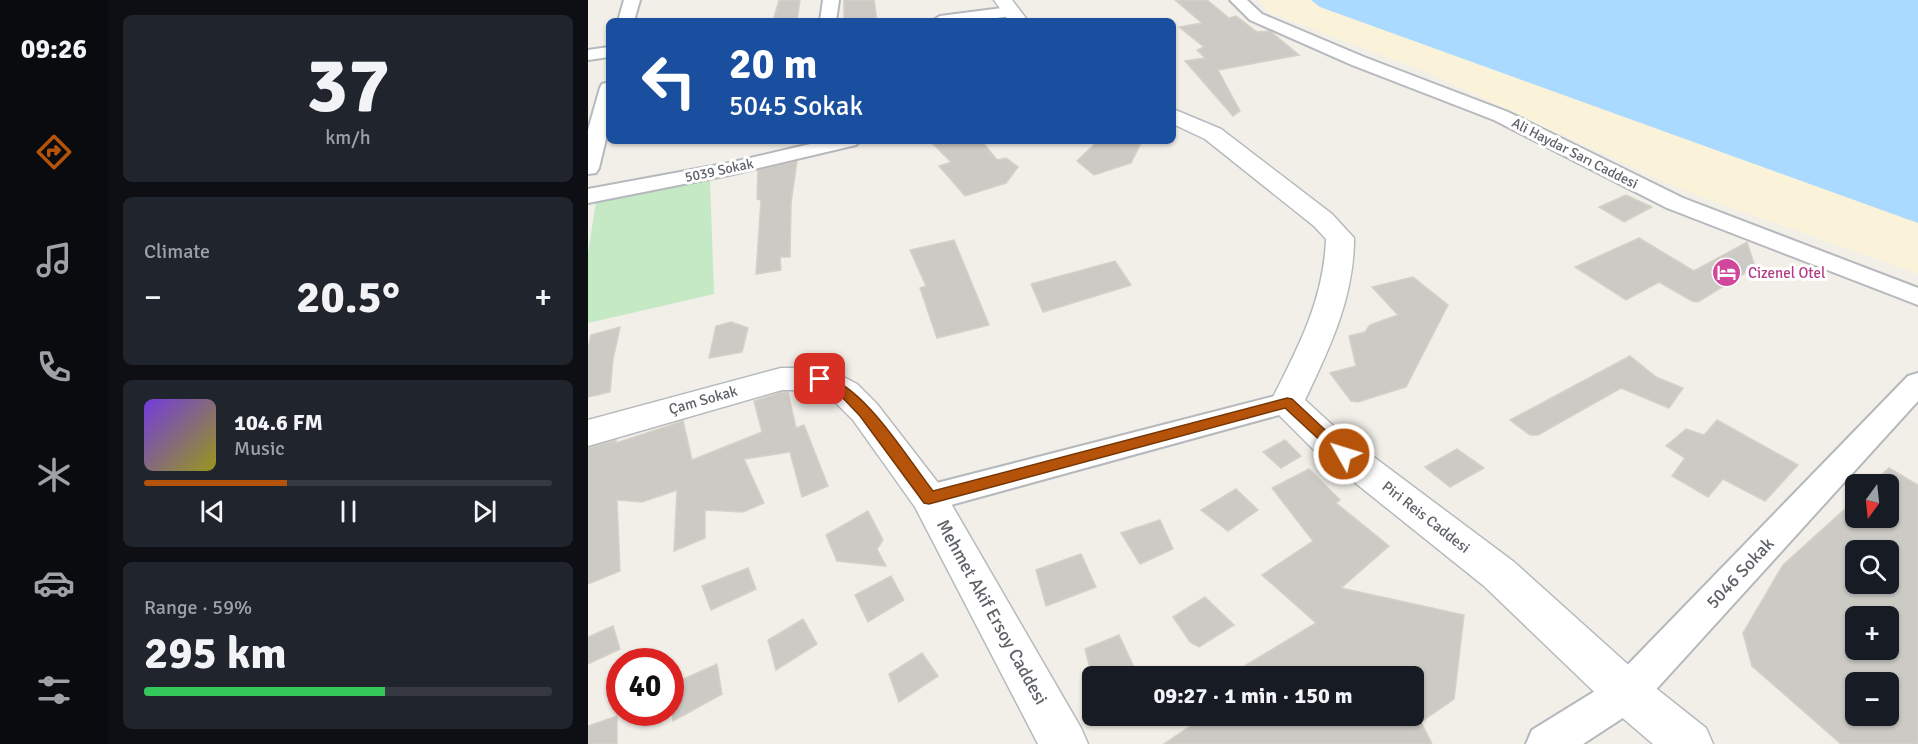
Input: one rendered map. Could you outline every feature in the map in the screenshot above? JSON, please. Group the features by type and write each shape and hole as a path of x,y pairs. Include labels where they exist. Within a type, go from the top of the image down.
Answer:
{"street":[{"path":"627,18 632,0"},
{"path":"828,18 831,0"},
{"name":"Ali Haydar Sarı Caddesi","path":"1238,0 1256,17 1358,61 1501,116 1675,203 1918,297"},
{"path":"961,18 1011,11"},
{"path":"588,55 606,52"},
{"path":"588,168 606,107"},
{"path":"929,498 1287,403 1331,310 1341,259 1341,238 1323,220 1213,134 1176,117"},
{"name":"5039 Sokak","path":"588,196 729,169 836,144"},
{"name":"Çam Sokak","path":"588,433 781,379 820,379"},
{"name":"Mehmet Akif Ersoy Caddesi","path":"820,379 845,392 865,412 929,498 1064,744"},
{"name":"5046 Sokak","path":"1547,744 1627,693 1918,383"},
{"name":"Piri Reis Caddesi","path":"1287,403 1326,440 1500,574 1627,693 1689,744"}],"green space":[{"path":"710,180 714,294 588,323 588,253 596,202"}],"sand":[{"path":"1258,0 1311,0 1320,7 1918,223 1918,274 1682,190 1426,72 1270,13"}],"water":[{"path":"1311,0 1918,0 1918,223 1320,7"}],"building":[{"path":"779,0 800,0 797,18 774,18"},
{"path":"844,0 874,0 877,18 844,18"},
{"path":"1175,0 1207,0 1229,18 1236,16 1257,32 1270,31 1299,55 1218,70 1240,111 1233,116 1185,61 1205,58 1197,50 1204,47 1179,27 1202,23"},
{"path":"933,144 984,144 997,160 1006,158 1018,167 1006,183 965,196 939,166 951,162"},
{"path":"1095,144 1140,144 1131,163 1094,175 1077,161"},
{"path":"797,161 791,203 790,257 780,257 781,270 756,274 761,200 757,199 758,170"},
{"path":"1626,195 1652,207 1624,222 1599,207"},
{"path":"1639,238 1694,271 1747,242 1755,267 1698,302 1692,301 1659,282 1626,300 1575,267"},
{"path":"954,240 989,325 937,338 920,288 926,286 910,250"},
{"path":"1115,261 1131,285 1043,312 1031,284"},
{"path":"1413,277 1448,305 1406,387 1358,402 1351,401 1330,373 1356,366 1349,336 1365,332 1370,325 1398,315 1372,287"},
{"path":"731,322 748,328 742,352 709,358 716,326"},
{"path":"620,327 613,359 610,392 588,397 588,348 591,335"},
{"path":"1630,356 1656,377 1683,388 1669,408 1621,388 1538,435 1530,435 1510,420"},
{"path":"788,392 796,428 804,425 828,486 802,497 790,452 744,459 764,503 743,512 705,510 705,538 674,551 677,490 642,502 617,500 620,571 588,584 588,448 616,440 616,443 683,421 692,460 762,432 754,401"},
{"path":"1717,420 1798,465 1765,501 1723,479 1708,497 1672,476 1685,458 1666,446 1686,429 1704,435"},
{"path":"1285,440 1301,456 1281,468 1263,452"},
{"path":"1457,449 1484,468 1450,487 1425,467"},
{"path":"1889,468 1918,485 1918,744 1841,744 1752,666 1743,633 1783,565 1845,509 1845,528 1899,528 1899,474 1882,474"},
{"path":"1309,469 1340,500 1336,503 1389,546 1341,588 1464,615 1454,699 1424,720 1424,666 1245,666 1316,623 1262,575 1313,541 1272,488"},
{"path":"1236,489 1258,510 1228,531 1201,510"},
{"path":"868,511 883,540 877,549 886,566 837,561 826,535"},
{"path":"1160,520 1173,549 1140,564 1121,533"},
{"path":"1081,554 1096,587 1046,606 1036,570"},
{"path":"748,568 756,589 711,610 702,586"},
{"path":"891,576 904,600 868,622 855,595"},
{"path":"1205,597 1234,625 1199,647 1190,642 1173,617"},
{"path":"803,619 817,644 776,670 768,640"},
{"path":"613,626 620,648 606,648 606,656 588,664 588,637"},
{"path":"1119,635 1133,666 1089,666 1085,649"},
{"path":"922,653 938,676 899,702 889,674"},
{"path":"717,664 722,694 684,715 684,679"},
{"path":"606,720 606,726 617,726 617,744 588,744 588,726"},
{"path":"1190,726 1423,726 1432,744 1164,744"}],"place":[{"name":"Cizenel Otel","path":"1727,273"}],"route":[{"path":"820,379 845,392 865,412 929,498 1287,403 1344,454"}]}
